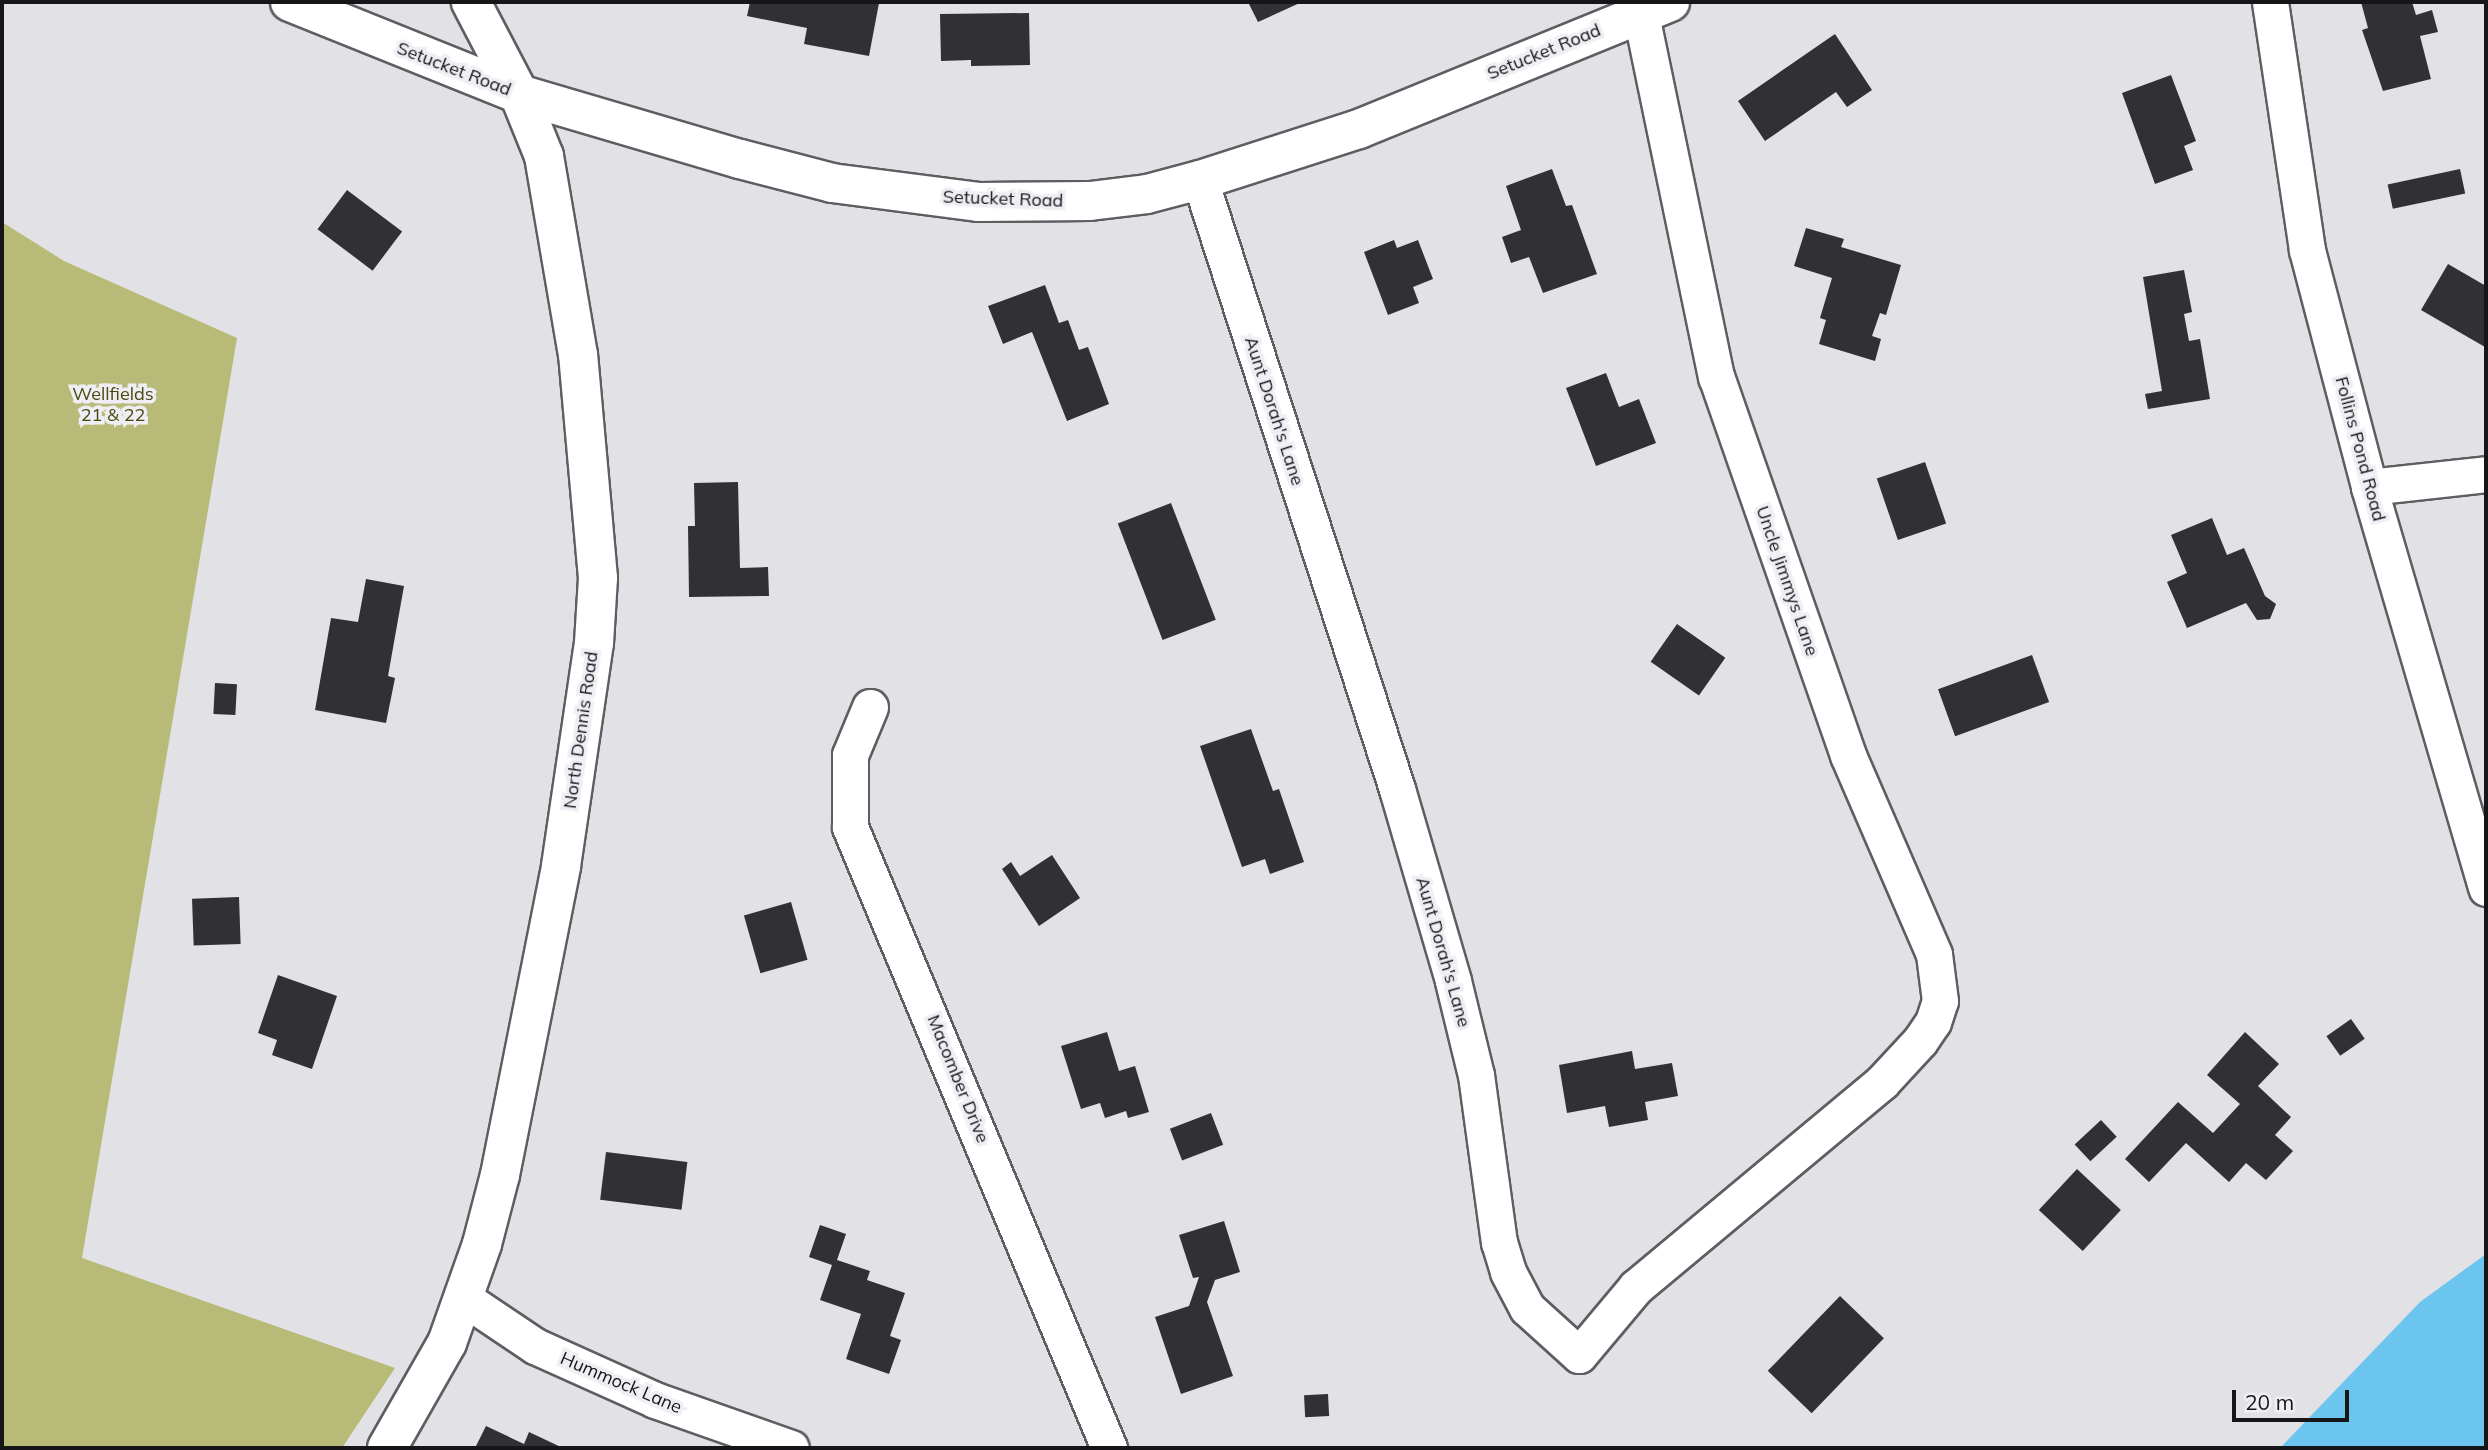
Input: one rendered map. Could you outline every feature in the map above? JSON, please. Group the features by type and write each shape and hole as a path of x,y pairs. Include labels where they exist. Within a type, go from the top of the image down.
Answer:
{"main road":[{"name":"Setucket Road","path":"290,2 519,94 740,159 873,190 978,202 1090,201 1147,194 1200,180 1359,129 1650,6"},
{"name":"North Dennis Road","path":"387,1448 447,1343 482,1244 500,1175 544,964 594,643 598,578 578,355 563,250 544,156 519,94 471,2"}],"street":[{"name":"Follins Pond Road","path":"2270,2 2308,250 2369,487 2486,888"},
{"name":"Uncle Jimmys Lane","path":"1650,6 1716,377 1848,755 1924,928 1940,978 1933,1022 1882,1082 1854,1107"},
{"name":"Aunt Dorah's Lane","path":"1200,180 1397,789 1449,968 1476,1075 1499,1242 1527,1308 1579,1355 1636,1287 1854,1107"},
{"path":"2369,487 2486,474"},
{"name":"Macomber Drive","path":"870,707 850,755 850,827 1109,1448"},
{"name":"Hummock Lane","path":"462,1297 535,1346 655,1400 791,1448"}],"green space":[{"name":"Wellfields 21 & 22","path":"2,222 64,261 237,338 82,1258 395,1368 342,1448 2,1448"}],"water":[{"path":"2486,1254 2486,1448 2280,1448 2420,1302"}],"building":[{"path":"750,2 879,3 869,56 804,44 807,28 747,16"},
{"path":"1248,2 1302,2 1258,22"},
{"path":"2361,2 2412,2 2416,15 2432,10 2438,32 2420,36 2431,79 2383,91 2362,30 2368,28"},
{"path":"1029,13 1030,65 971,66 971,60 941,61 940,14"},
{"path":"1835,34 1872,90 1847,107 1836,92 1765,141 1738,101"},
{"path":"2171,75 2196,141 2184,146 2193,170 2155,184 2122,93"},
{"path":"1552,169 1566,206 1572,205 1597,274 1543,293 1529,257 1511,263 1502,237 1521,230 1506,186"},
{"path":"2460,169 2465,193 2393,209 2388,184"},
{"path":"347,190 402,232 373,271 318,229"},
{"path":"1806,228 1844,239 1841,247 1901,265 1886,315 1880,313 1872,336 1881,339 1875,361 1819,344 1826,320 1820,318 1832,278 1794,266"},
{"path":"1394,240 1397,248 1418,240 1433,279 1413,287 1419,303 1388,315 1364,252"},
{"path":"2448,264 2486,286 2485,347 2421,310"},
{"path":"2184,270 2192,312 2184,314 2189,341 2200,339 2210,399 2148,409 2145,394 2162,391 2143,277"},
{"path":"1045,285 1059,323 1068,320 1079,350 1088,347 1109,404 1067,421 1032,332 1003,344 988,306"},
{"path":"1606,373 1619,407 1639,399 1656,443 1596,466 1566,388"},
{"path":"1925,462 1946,523 1898,540 1877,479"},
{"path":"738,482 740,568 768,567 769,596 689,597 688,526 695,526 694,483"},
{"path":"1171,503 1216,620 1163,640 1118,523"},
{"path":"2212,518 2227,555 2244,548 2265,596 2276,604 2270,619 2257,620 2246,603 2187,628 2167,582 2187,573 2171,535"},
{"path":"366,579 404,586 388,676 395,678 386,723 315,710 331,618 358,622"},
{"path":"1677,624 1725,658 1699,696 1651,662"},
{"path":"2032,655 2049,702 1955,736 1938,689"},
{"path":"215,683 237,684 235,715 213,714"},
{"path":"1251,729 1273,791 1279,789 1304,862 1270,874 1265,859 1242,867 1200,746"},
{"path":"1052,855 1080,898 1039,926 1002,869 1011,862 1020,876"},
{"path":"239,897 241,944 194,946 192,899"},
{"path":"791,902 808,960 760,973 744,916"},
{"path":"278,975 337,996 312,1069 272,1055 277,1040 258,1033"},
{"path":"2351,1019 2365,1039 2340,1056 2326,1036"},
{"path":"1107,1032 1119,1071 1135,1066 1149,1112 1128,1118 1126,1111 1105,1118 1100,1103 1081,1109 1061,1046"},
{"path":"2245,1032 2279,1064 2258,1086 2291,1117 2275,1135 2293,1151 2266,1180 2246,1163 2229,1182 2186,1143 2149,1182 2125,1159 2178,1102 2213,1133 2240,1104 2207,1075"},
{"path":"1632,1051 1635,1069 1672,1063 1678,1096 1645,1102 1648,1120 1609,1127 1605,1106 1567,1113 1559,1065"},
{"path":"1211,1113 1223,1145 1182,1161 1170,1129"},
{"path":"2101,1120 2117,1137 2090,1161 2075,1145"},
{"path":"606,1152 687,1162 682,1210 600,1200"},
{"path":"2077,1169 2121,1210 2083,1251 2039,1210"},
{"path":"1224,1221 1240,1272 1215,1280 1207,1302 1233,1376 1181,1394 1155,1317 1189,1306 1199,1277 1193,1278 1179,1235"},
{"path":"820,1225 846,1234 837,1260 870,1271 867,1280 905,1293 890,1336 901,1340 889,1374 846,1359 861,1314 820,1300 832,1265 809,1257"},
{"path":"1840,1296 1884,1338 1812,1413 1768,1371"},
{"path":"1328,1394 1329,1416 1305,1417 1304,1395"},
{"path":"486,1426 524,1444 529,1432 563,1448 475,1448"}]}
